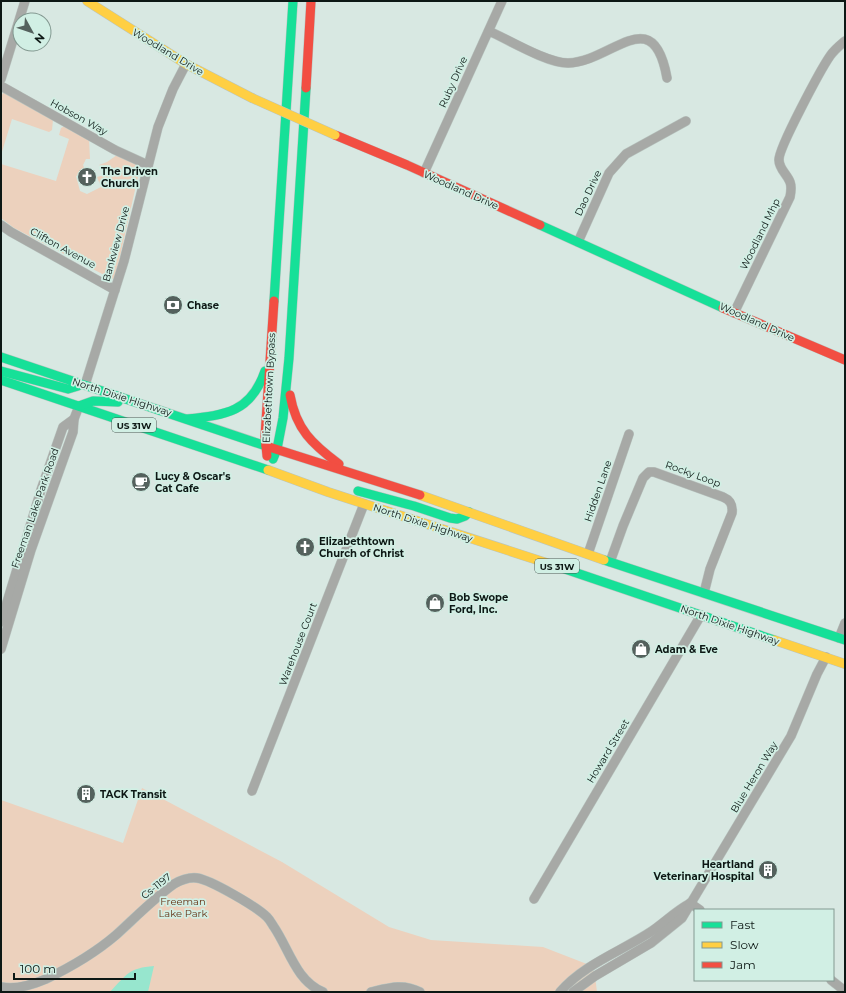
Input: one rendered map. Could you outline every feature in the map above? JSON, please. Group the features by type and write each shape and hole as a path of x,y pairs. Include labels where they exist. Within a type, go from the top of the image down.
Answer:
{"main road":[{"name":"Woodland Drive","path":"87,1 186,64 252,98 845,360"},
{"name":"Elizabethtown Bypass","path":"268,470 265,436 293,1"},
{"name":"Elizabethtown Bypass","path":"268,470 277,449 283,418 289,358 311,1"},
{"path":"79,406 89,400 105,400 123,403 171,420 213,417 227,413 241,406 257,392 262,381 271,345"},
{"name":"North Dixie Highway","path":"2,358 266,446"},
{"path":"289,358 289,390 291,404 302,430 310,441 320,450 350,472"},
{"path":"1,370 68,389 85,385"},
{"name":"North Dixie Highway","path":"1,380 268,470 328,492 586,576 845,664"},
{"name":"US 31W","path":"266,446 350,472 469,512 644,574 842,639"},
{"path":"328,492 341,488 414,506 450,518 458,519 469,512"},
{"path":"492,546 494,541 500,538"},
{"path":"623,575 644,574"},
{"path":"586,576 649,590 815,644"},
{"path":"830,644 842,639"},
{"path":"826,657 845,655"}],"street":[{"path":"1,79 25,1"},
{"name":"Ruby Drive","path":"424,173 502,1"},
{"path":"489,31 543,57 567,63 585,60 629,38 644,37 654,42 660,50 667,78"},
{"name":"Woodland Mhp","path":"734,312 790,197 790,181 780,166 778,160 779,154 822,69 835,49 845,41"},
{"name":"Bankview Drive","path":"85,385 124,261 158,127 173,89 186,64"},
{"name":"Hobson Way","path":"1,86 115,150 148,165"},
{"name":"Dao Drive","path":"578,242 609,173 626,154 686,120"},
{"name":"Clifton Avenue","path":"1,225 115,290"},
{"name":"Freeman Lake Park Road","path":"1,649 31,550 73,432 74,419 79,406"},
{"name":"Freeman Lake Park Road","path":"1,622 41,490 63,427 74,419"},
{"name":"Hidden Lane","path":"588,554 629,434"},
{"name":"Rocky Loop","path":"610,562 622,526 643,478 649,472 654,472 723,497 731,502 732,512 710,569 704,593"},
{"name":"Warehouse Court","path":"252,791 364,504"},
{"name":"Howard Street","path":"534,899 700,615"},
{"path":"842,639 845,623"},
{"name":"Blue Heron Way","path":"573,992 595,976 651,943 682,918 735,832 791,736 817,674 826,657"},
{"name":"Cs-1197","path":"1,987 11,988 29,985 57,974 77,963 97,950 170,887 182,880 198,878 214,884 236,896 267,917 281,938 300,973 312,986 323,992"},
{"path":"690,903 699,909"},
{"name":"Blue Heron Way","path":"560,992 566,985 592,966 653,930 678,910 690,903"},
{"path":"832,981 845,991"},
{"path":"371,992 399,986 408,987 420,992"}],"green space":[{"path":"4,91 53,120 52,130 49,132 12,119 1,155 1,97"},
{"path":"65,126 89,139 90,159 86,159 83,165 86,172 76,176 80,191 87,194 101,187 97,177 104,175 107,169 99,165 107,162 117,155 138,165 140,168 118,265 114,278 112,279 14,228 1,218 1,164 56,181 69,139 59,135 61,128"},
{"name":"Freeman Lake Park","path":"142,788 282,862 389,927 431,940 543,947 592,966 597,992 1,992 1,800 123,843"}],"shaded area":[{"path":"154,966 148,992 110,992 134,970"}],"traffic: fast":[{"path":"274,301 293,1"},
{"path":"273,459 277,449 283,418 289,358 306,88"},
{"path":"540,225 723,308"},
{"path":"1,357 266,446"},
{"path":"1,371 68,389 78,386"},
{"path":"187,419 214,416 235,409 252,395 259,385 265,371"},
{"path":"1,380 268,470"},
{"path":"79,406 93,401 118,402"},
{"path":"358,491 414,506 450,518 457,519 465,516 469,512"},
{"path":"604,560 845,640"},
{"path":"562,568 774,640"}],"traffic: slow":[{"path":"87,1 186,64 252,98"},
{"path":"252,98 335,135"},
{"path":"268,470 328,492 562,568"},
{"path":"420,495 604,560"},
{"path":"774,640 845,664"}],"traffic: jam":[{"path":"306,88 311,1"},
{"path":"335,135 407,165 540,225"},
{"path":"267,456 265,436 274,301"},
{"path":"723,308 845,360"},
{"path":"290,395 296,417 307,435 321,450 339,464"},
{"path":"266,446 420,495"}],"place":[{"name":"The Driven Church","path":"87,177"},
{"name":"Chase","path":"173,305"},
{"name":"Lucy & Oscar's Cat Cafe","path":"141,482"},
{"name":"Elizabethtown Church of Christ","path":"305,547"},
{"name":"Bob Swope Ford, Inc.","path":"435,603"},
{"name":"Adam & Eve","path":"641,649"},
{"name":"TACK Transit","path":"86,794"},
{"name":"Heartland Veterinary Hospital","path":"768,870"}]}
